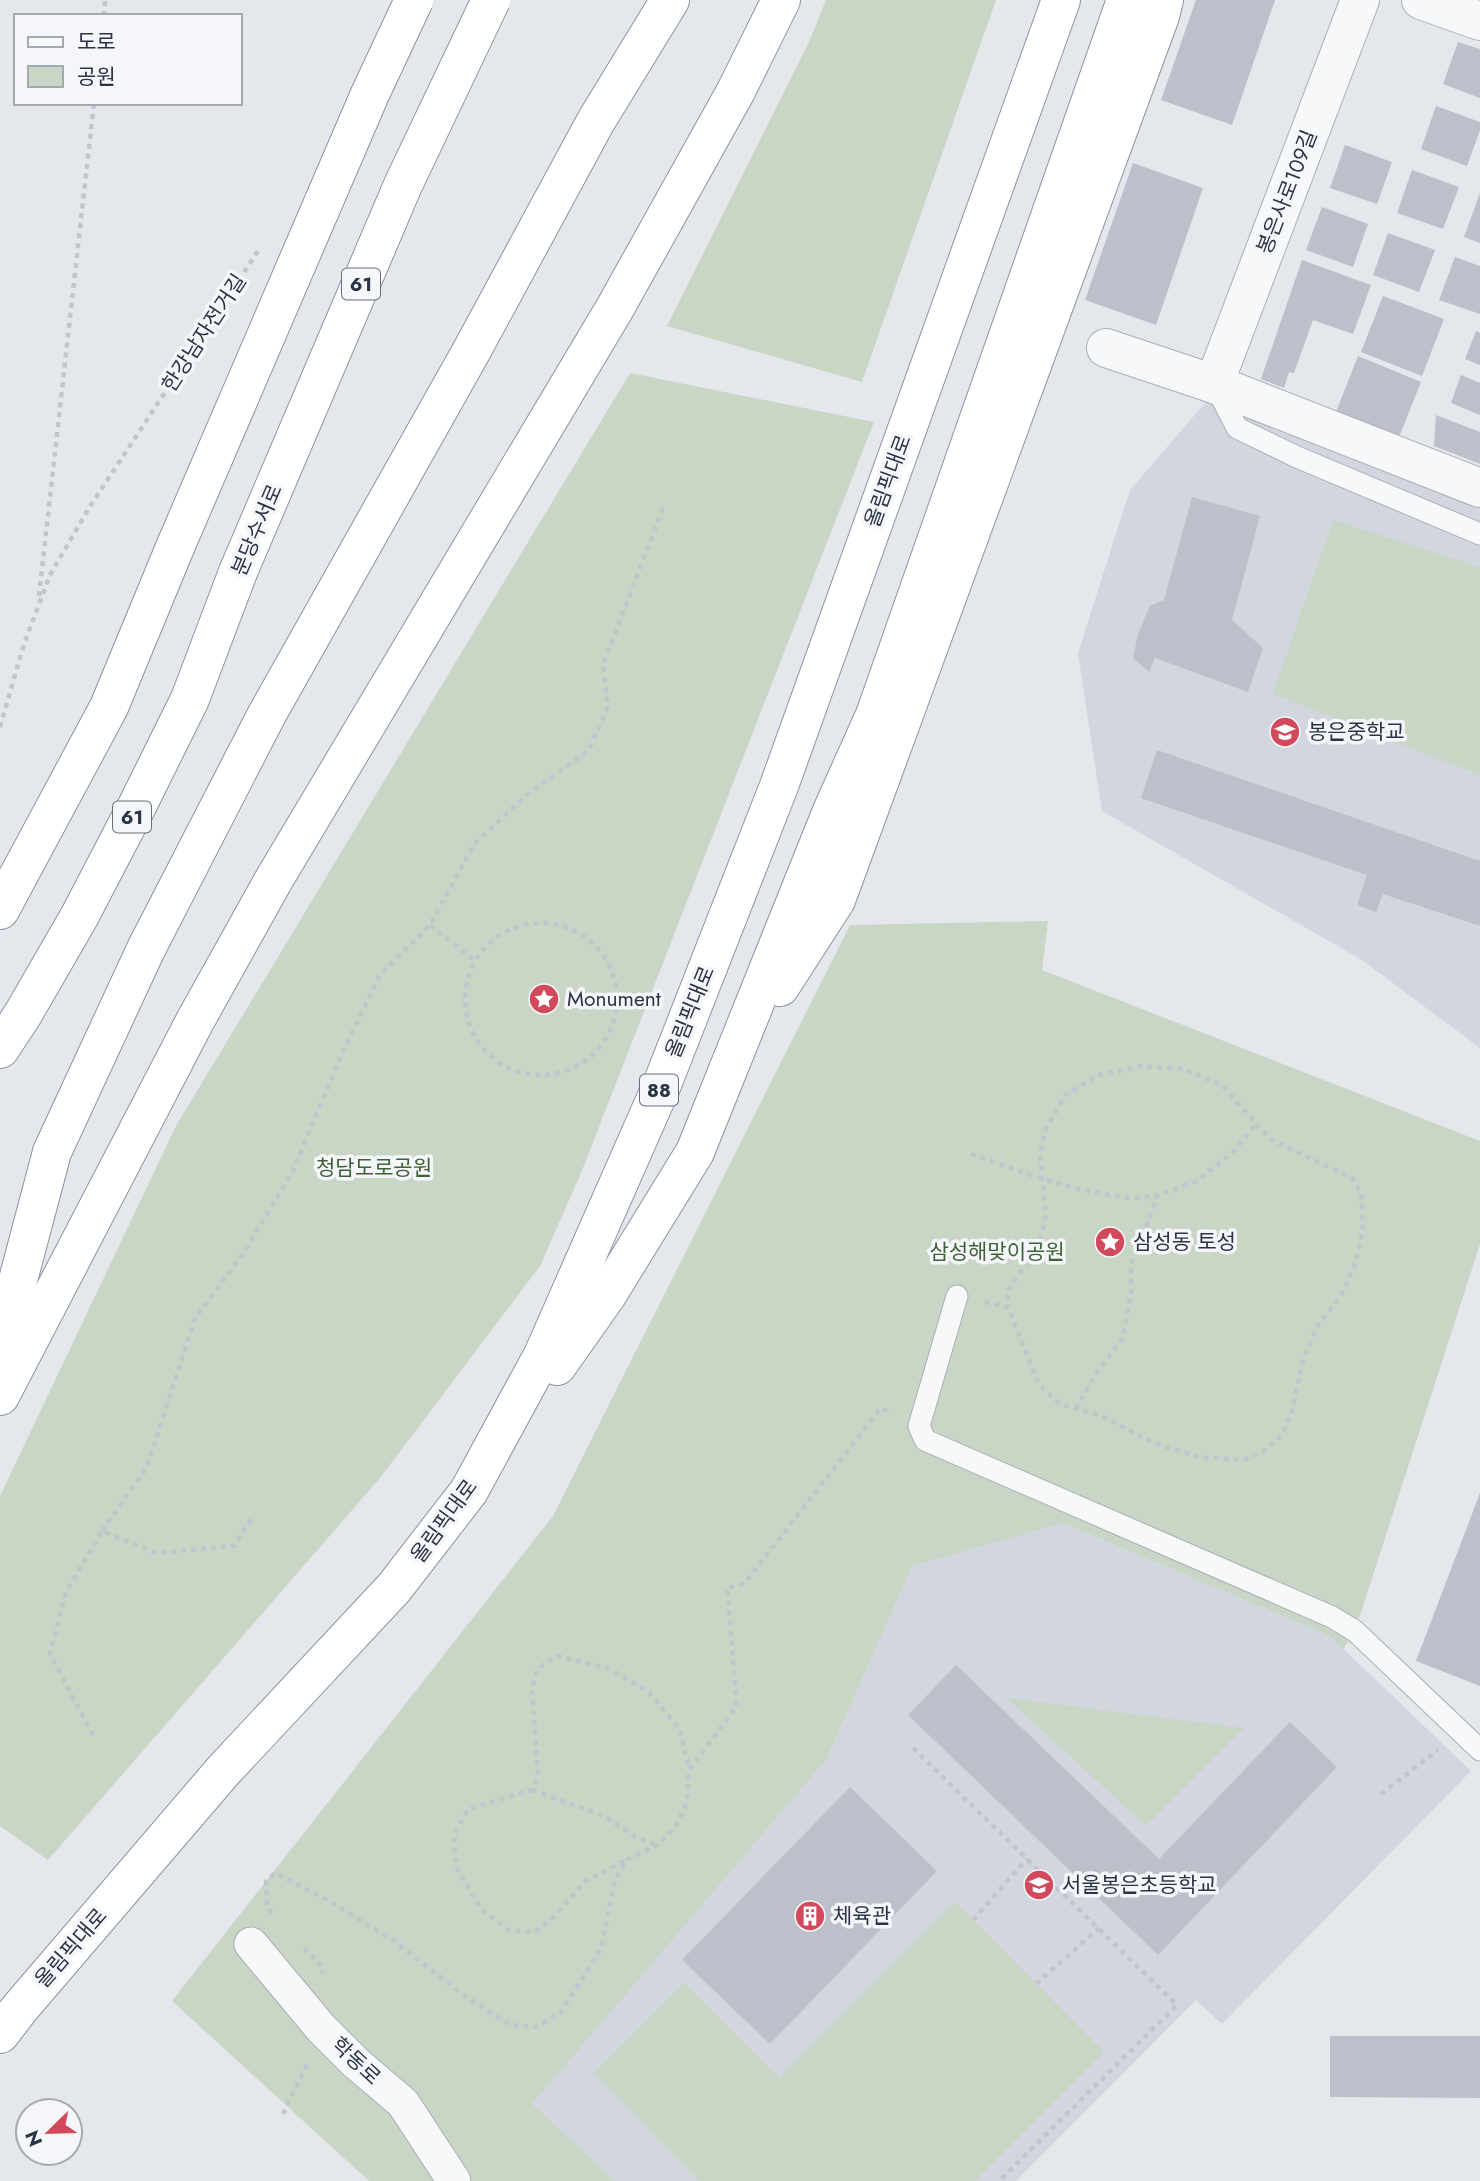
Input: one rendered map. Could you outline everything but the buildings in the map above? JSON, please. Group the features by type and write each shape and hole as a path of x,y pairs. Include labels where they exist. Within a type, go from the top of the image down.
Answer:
{"highway":[{"path":"0,910 109,707 370,94 414,0"},
{"name":"분당수서로","path":"0,1049 79,917 190,699 238,572 398,198 491,0"},
{"path":"0,1348 52,1152 146,949 266,716 472,351 596,121 670,0"},
{"path":"0,1396 195,1021 273,881 615,308 736,91 781,0"},
{"name":"올림픽대로","path":"0,2034 223,1771 394,1588 469,1491 543,1356 666,1074 779,786 1061,0"},
{"path":"469,1491 607,1295 695,1152 832,811 874,715 1126,0"},
{"path":"732,1062 836,900 1164,0"}],"street":[{"name":"봉은사로109길","path":"1214,384 1360,0"},
{"path":"1421,0 1480,21"},
{"path":"1106,348 1214,384 1480,488"},
{"name":"학동로","path":"251,1944 321,2028 356,2063 403,2103 454,2181"}],"lane":[{"path":"1214,384 1237,428 1297,457 1480,534"},
{"path":"957,1296 919,1426 925,1440 1332,1617 1355,1631 1480,1750"}],"path":[{"path":"38,604 94,105"},
{"name":"한강남자전거길","path":"0,727 24,643 50,575 89,508 262,245"},
{"path":"93,1735 50,1654 66,1592 102,1531 147,1467 195,1318 242,1255 293,1171 340,1058 380,975 430,925 474,844 527,795 588,751 608,707 603,665 663,508"},
{"path":"536,922 560,925 583,934 601,951 614,973 618,997 615,1021 603,1044 584,1062 561,1073 536,1076 511,1069 489,1055 474,1035 466,1010 466,985 475,961 491,941 512,928 536,922"},
{"path":"430,925 475,961"},
{"path":"1142,1066 1183,1069 1222,1085 1256,1124 1269,1139 1352,1178 1361,1193 1363,1227 1356,1262 1342,1294 1316,1328 1302,1364 1292,1412 1282,1435 1264,1451 1243,1460 1199,1457 1154,1443 1102,1416 1060,1404 1039,1385 1008,1307 1006,1292 1039,1244 1046,1215 1040,1155 1045,1131 1065,1095 1098,1075 1142,1066"},
{"path":"971,1154 1043,1180 1132,1199 1158,1195 1197,1181 1232,1153 1256,1124"},
{"path":"1076,1409 1122,1339 1131,1293 1131,1265 1158,1195"},
{"path":"957,1296 1008,1307"},
{"path":"689,1770 737,1706 727,1588 744,1584 881,1408"},
{"path":"102,1531 156,1553 234,1546 254,1515"},
{"path":"533,1790 538,1775 532,1689 538,1668 557,1656 608,1668 649,1692 680,1730 689,1770 687,1803 676,1826 657,1845 584,1882 556,1915 535,1932 509,1930 483,1910 456,1867 454,1835 468,1809 533,1790 604,1816 636,1837 657,1845"},
{"path":"1381,1794 1461,1732"},
{"path":"913,1748 1177,2005 999,2181"},
{"path":"973,1920 1027,1859"},
{"path":"276,1918 267,1908 266,1881 275,1873 331,1902 394,1941 465,1996 510,2025 536,2027 560,2013 601,1949 615,1880 627,1860"},
{"path":"1036,1984 1099,1928"},
{"path":"283,2114 296,2091 321,2028 323,1968 295,1938"}],"shaded area":[{"name":"봉은중학교","path":"1213,394 1480,503 1480,1048 1362,960 1102,811 1078,653 1130,490"},
{"name":"서울봉은초등학교","path":"1063,1523 1330,1636 1471,1771 1222,2024 1196,2000 1016,2181 614,2181 531,2104 826,1760 912,1565"}],"green space":[{"path":"826,0 996,0 862,382 667,326 809,42"},
{"name":"청담도로공원","path":"630,373 874,422 581,1173 540,1266 380,1478 48,1860 0,1826 0,1496 176,1126"},
{"path":"1333,520 1480,567 1480,775 1273,694"},
{"name":"삼성해맞이공원","path":"1048,921 1042,970 1480,1141 1480,1244 1355,1631 1343,1649 1330,1636 1063,1523 912,1566 826,1760 532,2104 615,2181 369,2181 172,2001 553,1516 850,925"},
{"path":"1007,1698 1244,1728 1146,1826"},
{"path":"955,1902 1104,2052 975,2181 700,2181 593,2073 684,1982 779,2078"}],"place":[{"name":"봉은중학교","path":"1285,732"},
{"name":"Monument","path":"544,999"},
{"name":"삼성동 토성","path":"1110,1242"},
{"name":"서울봉은초등학교","path":"1039,1885"},
{"name":"체육관","path":"810,1916"}]}
